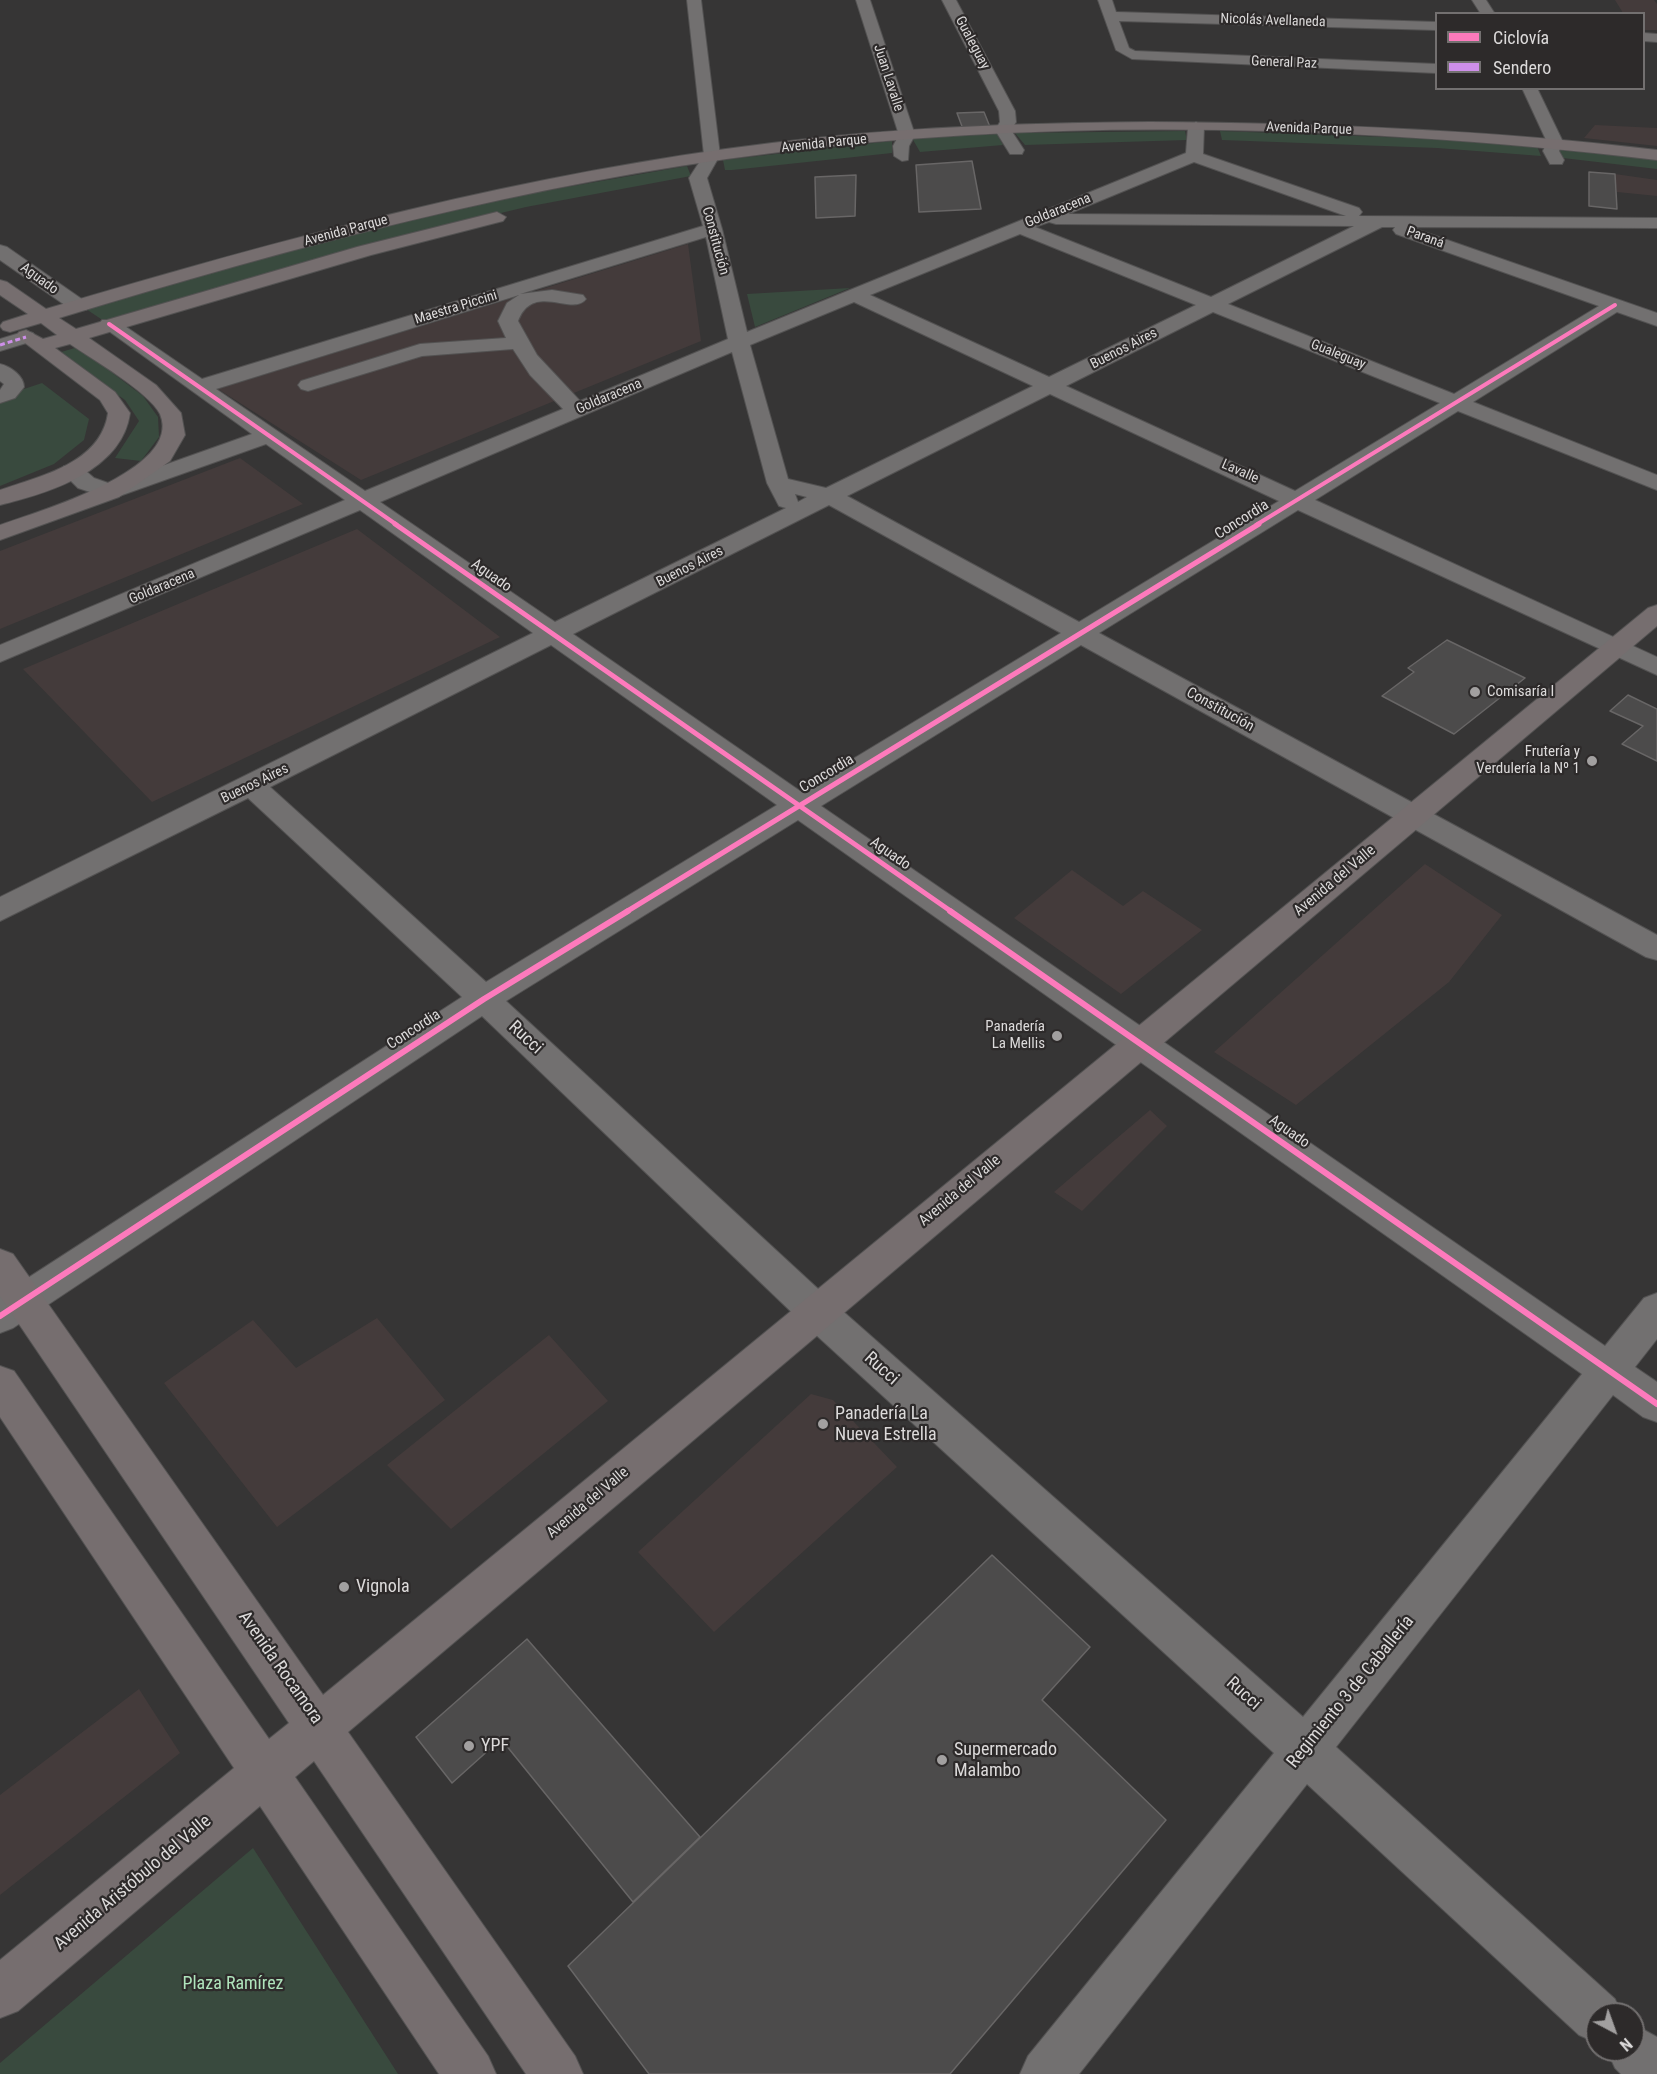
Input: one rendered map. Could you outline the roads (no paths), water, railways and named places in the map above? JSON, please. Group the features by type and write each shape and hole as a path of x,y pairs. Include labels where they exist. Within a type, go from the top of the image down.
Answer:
{"main road":[{"name":"Avenida Parque","path":"19,332 44,315 331,234 439,207 548,184 712,155 907,135 1107,126 1195,142 1244,145"},
{"name":"Avenida Parque","path":"1134,144 1377,131 1555,142 1657,155"},
{"path":"993,151 1038,149"},
{"path":"1387,150 1556,160 1657,171"},
{"name":"Avenida Parque","path":"880,158 925,155"},
{"path":"692,179 720,176"},
{"name":"Avenida Parque","path":"19,332 74,335 364,251 520,212"},
{"path":"0,286 149,389 170,413 174,435 162,456 111,492 0,534"},
{"path":"0,498 72,471 97,454 115,432 119,413 108,396 19,332"},
{"name":"Avenida del Valle","path":"266,1772 816,1311 1657,613"},
{"name":"Avenida Rocamora","path":"0,1265 12,1308 321,1727 557,2074"},
{"path":"0,1384 470,2074"},
{"name":"Avenida Aristóbulo del Valle","path":"0,1994 266,1772"}],"street":[{"path":"692,179 712,155 693,0"},
{"name":"Juan Lavalle","path":"863,0 907,135"},
{"name":"Gualeguay","path":"949,0 1007,111 1008,122 1003,130"},
{"path":"1105,0 1110,16"},
{"path":"1294,7 1303,27"},
{"name":"Nicolás Avellaneda","path":"1110,16 1303,27 1435,26"},
{"name":"General Paz","path":"1110,16 1122,50 1132,56 1319,59 1435,69"},
{"path":"1530,90 1555,142 1551,151 1556,160"},
{"path":"1003,130 1016,150"},
{"path":"902,156 901,146 907,135"},
{"name":"Goldaracena","path":"0,654 739,342 1039,219 1195,142"},
{"name":"Paraná","path":"1195,142 1378,221 1657,320"},
{"name":"Constitución","path":"692,179 713,229 739,342 778,483 794,514"},
{"path":"1039,219 1657,223"},
{"name":"Buenos Aires","path":"0,910 1378,221"},
{"name":"Gualeguay","path":"1019,227 1657,483"},
{"name":"Maestra Piccini","path":"199,387 713,229"},
{"name":"Aguado","path":"0,251 79,306"},
{"name":"Lavalle","path":"854,295 1299,499 1657,667"},
{"path":"576,299 546,296 525,300 514,307 508,321 517,343 544,380 578,411"},
{"name":"Concordia","path":"12,1308 484,999 1615,305"},
{"name":"Aguado","path":"109,324 1657,1404"},
{"path":"0,345 19,332"},
{"path":"308,385 420,350 517,343"},
{"path":"0,370 14,382 14,387 8,394 0,397"},
{"path":"72,471 86,483 111,492 269,436"},
{"name":"Constitución","path":"778,483 829,496 1657,949"},
{"name":"Rucci","path":"252,786 484,999 816,1311 1305,1750 1585,2006"},
{"name":"Regimiento 3 de Caballería","path":"1046,2074 1657,1310"},
{"path":"1645,2061 1657,2072"}],"place":[{"name":"Comisaría I","path":"1475,692"},
{"name":"Frutería y Verdulería la Nº 1","path":"1592,761"},
{"name":"Panadería La Mellis","path":"1057,1036"},
{"name":"Panadería La Nueva Estrella","path":"823,1424"},
{"name":"Vignola","path":"344,1587"},
{"name":"YPF","path":"469,1746"},
{"name":"Supermercado Malambo","path":"942,1760"}],"park label":[{"name":"Plaza Ramírez","path":"233,1984"}]}
